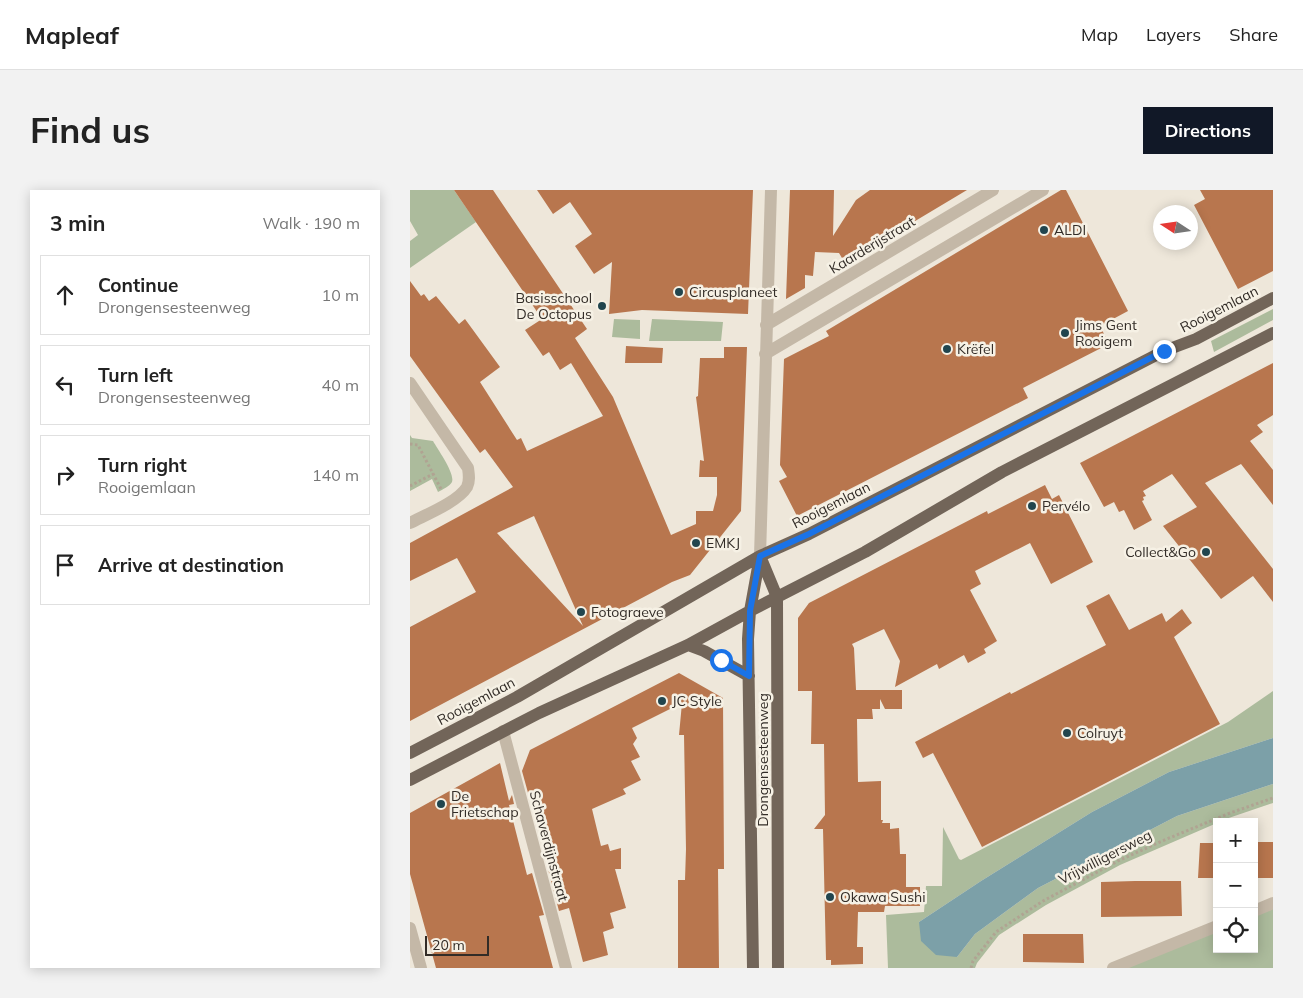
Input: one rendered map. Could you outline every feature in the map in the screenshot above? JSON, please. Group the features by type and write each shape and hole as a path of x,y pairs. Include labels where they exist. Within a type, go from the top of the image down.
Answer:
{"main road":[{"name":"Rooigemlaan","path":"410,753 517,697 760,556 809,534 1164,351 1196,338 1273,298"},
{"path":"410,780 570,698 688,645 865,552 1002,472 1273,333"},
{"name":"Drongensesteenweg","path":"760,556 777,597 778,968"},
{"name":"Drongensesteenweg","path":"753,968 749,676 750,611 760,556"},
{"name":"Drongensesteenweg","path":"688,645 704,651 749,676"}],"street":[{"name":"Drongensesteenweg","path":"760,556 771,190"},
{"name":"Kaarderijstraat","path":"766,325 993,190"},
{"path":"765,354 1043,190"},
{"path":"410,384 468,468 470,478 468,486 463,493 410,523"},
{"name":"Schaverdijnstraat","path":"503,731 566,968"},
{"path":"1258,909 1273,903"},
{"path":"410,928 421,968"},
{"path":"1113,968 1213,928"}],"path":[{"path":"410,444 418,445 449,502"},
{"path":"410,486 433,474"},
{"name":"Vrijwilligersweg","path":"971,968 972,961 996,932 1043,901 1118,861 1162,841 1230,813 1273,798"}],"green space":[{"path":"410,190 454,190 476,222 410,268 410,241 418,235 410,221"},
{"path":"1273,309 1273,320 1214,352 1211,341"},
{"path":"614,319 640,320 640,339 612,337"},
{"path":"652,319 723,322 721,341 649,341"},
{"path":"410,435 412,438 433,441 451,473 452,482 448,487 438,492 432,479 410,491"},
{"path":"1273,691 1273,738 1169,772 1092,812 919,922 957,957 975,934 1038,888 1177,816 1273,784 1273,803 1229,818 1213,818 1213,825 1120,865 1046,905 999,935 975,968 888,968 886,915 924,912 926,886 942,886 943,827 961,860 1228,722"},
{"path":"1273,903 1273,968 1113,968 1213,928 1213,953 1258,953 1258,909"}],"water":[{"path":"1273,738 1273,784 1177,816 1038,888 975,934 957,957 936,955 921,941 919,922 1092,812 1169,772"}],"building":[{"path":"454,190 493,190 587,329 575,338 613,397 671,535 696,524 696,511 713,511 717,495 717,477 699,477 700,460 704,461 696,397 698,396 700,358 724,358 724,347 747,347 741,511 690,575 672,582 410,721 410,627 476,592 457,558 410,581 410,543 513,487 485,449 480,453 410,356 410,281 421,296 424,294 429,301 436,296 459,324 465,319 500,367 480,382 517,440 521,438 527,451 603,416 571,363 560,370 549,352 543,356 525,330 542,319","holes":["534,516 583,626 497,533"]},
{"path":"537,190 753,190 748,314 642,310 609,314 612,262 594,274 575,246 592,234 570,202 553,214"},
{"path":"790,190 834,190 833,236 856,200 870,190 967,190 845,263 839,253 815,252 813,276 805,275 805,288 786,299"},
{"path":"1061,190 1066,190 1128,311 1100,326 1109,344 1023,388 1028,398 797,516 779,481 787,477 780,465 784,359 829,336 826,331"},
{"path":"1200,190 1273,190 1273,271 1238,289 1198,213 1198,205 1194,205 1205,199"},
{"path":"626,346 663,348 662,363 625,363"},
{"path":"1273,363 1273,415 1257,425 1263,432 1250,441 1273,470 1273,505 1241,464 1205,483 1273,569 1273,602 1253,576 1221,599 1163,526 1197,507 1172,474 1143,491 1146,496 1143,497 1144,500 1142,501 1152,520 1134,530 1124,510 1119,512 1114,502 1104,507 1080,463"},
{"path":"1045,485 1052,499 1059,495 1093,562 1051,584 1030,543 975,571 981,584 970,590 997,641 984,649 986,653 968,663 964,655 939,669 937,664 895,687 900,661 884,629 852,644 854,648 856,690 902,690 902,709 885,709 880,699 880,709 872,709 873,719 857,719 858,782 881,781 881,820 883,820 882,823 890,823 890,829 899,828 900,854 906,854 906,887 920,887 920,906 885,906 884,912 858,912 857,947 863,947 863,964 831,965 831,960 826,960 823,829 814,829 825,815 824,744 811,744 812,691 798,691 798,618 809,603 987,511 988,514"},
{"name":"Colruyt","path":"1109,594 1129,630 1162,613 1166,622 1182,609 1192,623 1174,637 1220,724 982,847 933,753 923,758 915,742 1010,692 1011,694 1106,645 1086,606"},
{"path":"679,673 723,698 724,869 718,869 719,968 678,968 678,880 685,880 686,849 684,735 679,735 682,703 632,728 637,738 633,744 640,757 631,761 641,780 623,789 626,794 592,809 601,846 608,844 610,851 621,848 621,869 615,869 626,908 610,913 614,928 603,932 608,955 583,962 569,908 559,911 548,869 558,866 539,798 530,800 522,771 530,750"},
{"path":"500,763 509,801 512,795 514,804 509,805 527,875 532,873 544,915 539,916 553,968 436,968 410,874 410,813"},
{"path":"1258,842 1273,842 1273,878 1258,878"},
{"path":"1200,843 1213,843 1213,878 1198,878"},
{"path":"1181,881 1182,916 1101,917 1101,882"},
{"path":"1023,934 1083,934 1084,963 1023,962"}],"place":[{"name":"ALDI","path":"1044,230"},
{"name":"Circusplaneet","path":"679,292"},
{"name":"Basisschool De Octopus","path":"602,306"},
{"name":"Jims Gent Rooigem","path":"1065,333"},
{"name":"Krëfel","path":"947,349"},
{"name":"Pervélo","path":"1032,506"},
{"name":"EMKJ","path":"696,543"},
{"name":"Collect&Go","path":"1206,552"},
{"name":"Fotograeve","path":"581,612"},
{"name":"JC Style","path":"662,701"},
{"name":"Colruyt","path":"1067,733"},
{"name":"De Frietschap","path":"441,804"},
{"name":"Okawa Sushi","path":"830,897"}],"route":[{"path":"721,660 749,676 748,639 750,611 760,556 809,534 1164,351"}]}
